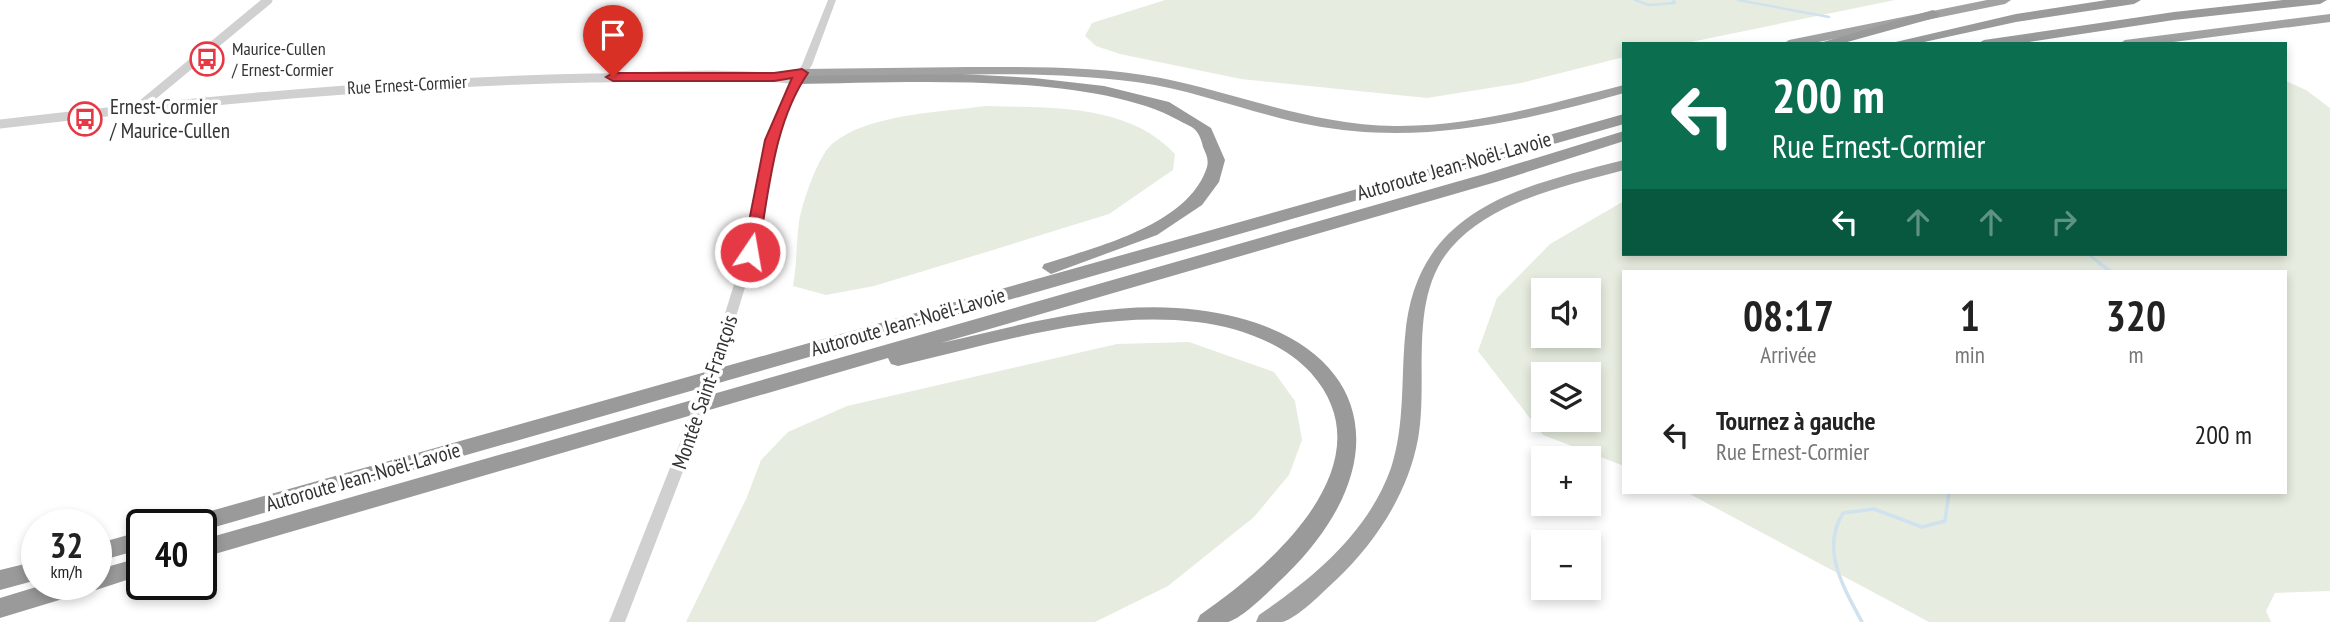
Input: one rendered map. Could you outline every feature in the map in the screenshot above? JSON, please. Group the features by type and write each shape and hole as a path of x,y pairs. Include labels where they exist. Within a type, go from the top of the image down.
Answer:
{"highway":[{"path":"1798,42 2005,0"},
{"path":"1903,42 2016,18 2134,0"},
{"path":"1997,42 2166,17 2319,0"},
{"path":"1831,42 1933,13"},
{"path":"2141,42 2328,18"},
{"path":"800,77 1022,73 1124,77 1180,87 1310,121 1395,132 1492,124 1622,90"},
{"path":"800,77 1006,81 1102,91 1147,100 1178,110 1199,123 1214,142 1217,160 1209,185 1190,206 1162,225 875,331"},
{"path":"1337,199 1622,107"},
{"name":"Autoroute Jean-Noël-Lavoie","path":"217,518 1622,119"},
{"name":"Autoroute Jean-Noël-Lavoie","path":"217,544 1490,178 1622,137"},
{"path":"1490,178 1622,147"},
{"path":"1266,622 1335,569 1366,532 1394,485 1409,436 1418,305 1427,274 1440,252 1468,225 1497,208 1554,186 1622,166"},
{"path":"766,385 1063,324 1127,315 1164,313 1211,318 1247,326 1281,339 1309,358 1331,383 1344,418 1344,463 1326,506 1298,546 1263,582 1209,622"},
{"path":"0,580 21,574"},
{"path":"0,608 27,600"}],"street":[{"path":"139,107 268,0"},
{"name":"Montée Saint-François","path":"617,622 690,435 720,349 750,252 772,140 832,0"},
{"name":"Rue Ernest-Cormier","path":"0,124 139,107 475,81 800,77"}],"shaded area":[{"path":"1165,0 1895,0 1691,42 1622,42 1622,58 1521,83 1427,98 1241,79 1120,54 1096,46 1085,36 1092,23"},
{"path":"2287,81 2306,90 2330,108 2330,591 2275,593 2266,611 2271,622 1929,622 1690,494 2287,494 2287,270 1622,270 1622,465 1601,457 1601,446 1572,446 1541,432 1601,432 1601,362 1531,362 1531,419 1478,351 1497,298 1550,244 1622,202 1622,256 2287,256"},
{"path":"986,106 1087,112 1135,125 1156,137 1175,154 1173,170 1109,214 993,250 874,286 826,295 793,286 803,203 816,169 832,144 847,134 885,120"},
{"path":"1189,342 1274,372 1295,401 1302,440 1289,475 1254,517 1168,586 1095,622 686,622 747,497 761,460 788,432 847,406 1117,344"}],"waterway":[{"path":"1635,0 1649,5 1675,3 1673,0"},
{"path":"1738,0 1829,17"},
{"path":"2091,256 2101,264"},
{"path":"2099,263 2109,270"},
{"path":"1862,622 1842,582 1834,555 1836,527 1843,513 1874,509 1922,527 1945,521 1949,494"}],"place":[{"name":"Maurice-Cullen / Ernest-Cormier","path":"207,59"},
{"name":"Ernest-Cormier / Maurice-Cullen","path":"85,119"}],"route":[{"path":"613,77 774,77 802,73 792,87 772,140 750,252"}]}
